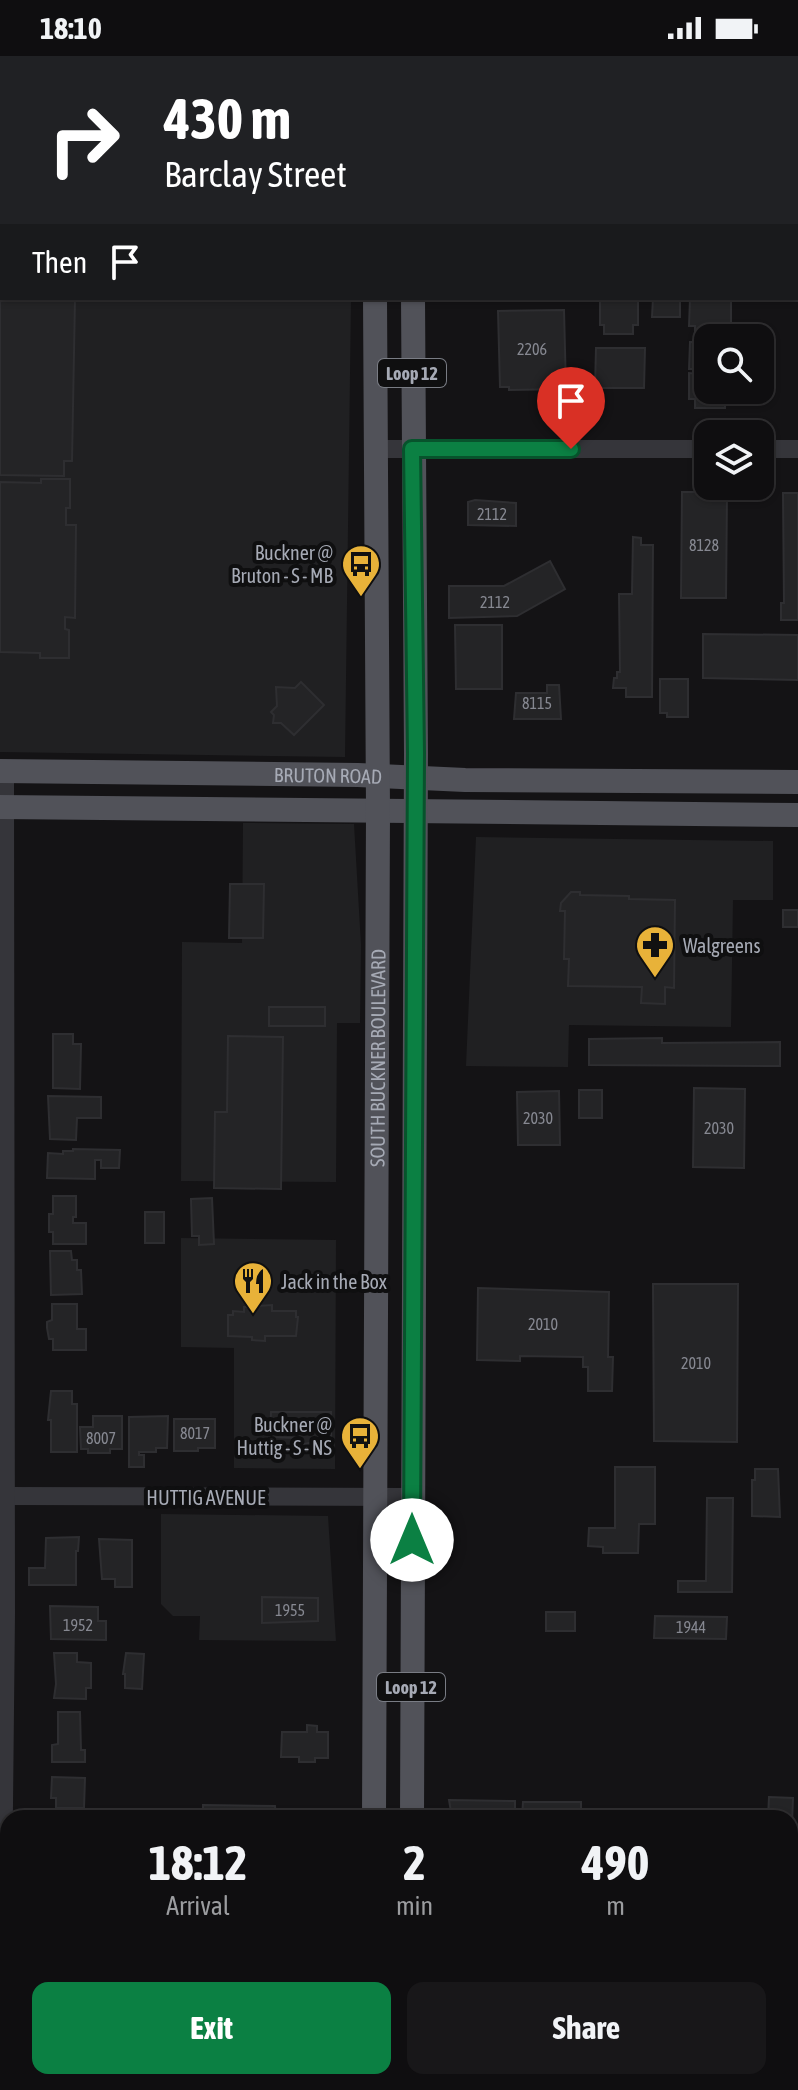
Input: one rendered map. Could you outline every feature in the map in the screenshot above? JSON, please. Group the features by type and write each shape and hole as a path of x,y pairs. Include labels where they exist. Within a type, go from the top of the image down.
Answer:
{"main road":[{"name":"SOUTH BUCKNER BOULEVARD","path":"374,1810 378,811 375,300"},
{"name":"SOUTH BUCKNER BOULEVARD","path":"412,1810 416,779 413,300"},
{"name":"BRUTON ROAD","path":"2,772 798,782"},
{"name":"BRUTON ROAD","path":"3,807 798,815"}],"street":[{"path":"376,449 694,449"},
{"path":"774,449 798,449"},
{"path":"2,772 2,1810"},
{"name":"HUTTIG AVENUE","path":"3,1496 412,1497"}],"shaded area":[{"path":"0,300 351,300 345,757 0,752"},
{"path":"243,823 354,824 361,945 360,1023 337,1023 336,1182 181,1181 182,942 242,943"},
{"path":"476,837 773,841 773,900 733,900 731,1027 569,1025 568,1067 466,1066"},
{"path":"181,1238 336,1240 335,1469 234,1468 234,1348 181,1347"},
{"path":"161,1514 328,1516 336,1641 199,1640 200,1616 173,1616 161,1604"}],"building":[{"path":"0,300 75,300 72,461 64,461 64,476 0,475"},
{"path":"600,300 638,300 638,325 633,325 633,334 604,334 604,325 600,325"},
{"path":"653,300 680,300 680,317 652,317"},
{"path":"690,300 731,300 731,324 689,326"},
{"path":"564,310 566,389 509,390 509,387 500,387 498,311"},
{"path":"690,342 694,342 694,369 689,369"},
{"path":"596,348 645,348 644,388 595,388"},
{"path":"689,373 694,373 694,399 689,399"},
{"path":"695,404 725,404 725,408 695,408"},
{"path":"41,479 70,479 70,508 66,508 66,525 76,525 75,618 65,617 65,629 69,630 69,658 40,658 40,653 0,652 0,482 41,483"},
{"path":"682,492 694,492 694,500 727,500 726,598 681,598"},
{"path":"783,493 798,493 798,620 781,620 781,603 784,603"},
{"path":"468,502 516,503 516,526 468,525"},
{"path":"633,537 641,538 641,545 653,545 652,697 626,697 626,688 613,688 614,678 620,672 619,594 632,594"},
{"path":"550,561 565,589 517,616 449,618 449,586 504,586"},
{"path":"455,625 502,625 502,689 456,689"},
{"path":"703,634 798,635 798,680 703,678"},
{"path":"660,679 688,679 688,717 667,717 667,713 660,713"},
{"path":"301,682 324,705 294,735 281,723 273,723 274,715 271,712 277,706 276,687 295,688"},
{"path":"547,685 559,685 561,719 514,719 516,693 547,693"},
{"path":"230,884 264,884 263,938 229,938"},
{"name":"Walgreens","path":"571,892 629,896 629,899 675,900 674,988 665,987 665,1004 641,1003 642,987 568,986 569,959 564,959 565,911 560,911 561,903"},
{"path":"783,910 798,910 798,927 783,927"},
{"path":"269,1007 325,1007 325,1026 269,1026"},
{"path":"53,1034 73,1034 73,1044 81,1044 80,1089 53,1088"},
{"path":"228,1036 283,1037 281,1189 214,1188 215,1112 227,1112"},
{"path":"662,1038 662,1043 780,1042 780,1066 589,1065 589,1039"},
{"path":"694,1088 745,1089 744,1168 693,1167"},
{"path":"579,1090 602,1090 602,1118 579,1118"},
{"path":"559,1091 560,1145 518,1145 517,1092"},
{"path":"48,1096 101,1097 101,1118 77,1118 76,1140 50,1139"},
{"path":"120,1150 119,1168 101,1168 101,1160 95,1160 95,1179 47,1178 48,1153 63,1154 63,1151"},
{"path":"53,1196 76,1196 73,1223 86,1223 86,1244 53,1244 49,1214 53,1214"},
{"path":"212,1198 214,1244 199,1245 199,1236 192,1236 191,1199"},
{"path":"145,1212 164,1212 164,1243 145,1243"},
{"path":"50,1251 71,1251 72,1260 77,1260 77,1270 81,1270 82,1294 51,1295"},
{"path":"653,1284 738,1284 737,1442 654,1441"},
{"path":"478,1288 609,1292 608,1357 613,1357 612,1391 588,1391 588,1367 583,1367 583,1357 520,1356 520,1361 477,1360"},
{"path":"52,1304 77,1304 77,1329 86,1329 86,1350 53,1350 53,1339 49,1339 47,1328 47,1322 52,1320"},
{"path":"272,1305 272,1311 296,1311 296,1336 265,1336 265,1341 228,1336 228,1315 233,1315 233,1311 244,1312 244,1307"},
{"path":"51,1391 72,1391 72,1404 77,1404 77,1452 51,1452 51,1420 48,1420"},
{"path":"271,1412 331,1412 331,1438 300,1445 298,1438 270,1437"},
{"path":"93,1416 122,1416 122,1449 110,1449 110,1453 88,1453 88,1449 81,1449 80,1427 93,1427"},
{"path":"168,1416 167,1448 156,1448 156,1452 139,1452 139,1455 144,1455 144,1467 129,1467 129,1417"},
{"path":"174,1419 215,1419 215,1448 174,1451"},
{"path":"615,1467 655,1467 655,1524 639,1524 638,1553 603,1553 603,1547 588,1546 589,1528 615,1528"},
{"path":"755,1469 778,1469 780,1517 752,1516"},
{"path":"707,1498 733,1498 732,1592 678,1592 678,1581 706,1581"},
{"path":"79,1537 76,1585 29,1585 29,1568 45,1568 46,1538"},
{"path":"99,1539 132,1540 132,1587 115,1587 115,1579 102,1579"},
{"path":"262,1597 318,1598 318,1621 262,1623"},
{"path":"50,1606 98,1607 98,1621 106,1621 106,1640 51,1639"},
{"path":"546,1612 575,1612 575,1631 546,1631"},
{"path":"655,1616 727,1617 726,1639 654,1638"},
{"path":"54,1653 77,1653 77,1662 91,1663 91,1688 86,1688 86,1699 54,1698"},
{"path":"126,1653 144,1654 142,1689 125,1688"},
{"path":"58,1712 80,1712 81,1750 85,1750 85,1762 52,1762 52,1745 58,1744"},
{"path":"307,1725 317,1726 317,1732 328,1732 328,1758 299,1762 299,1757 281,1757 282,1732 307,1732"},
{"path":"52,1777 85,1778 84,1808 56,1808 56,1798 51,1798"},
{"path":"769,1797 793,1798 793,1810 768,1810"},
{"path":"449,1800 515,1801 515,1810 451,1810"},
{"path":"523,1802 581,1802 581,1810 522,1810"},
{"path":"203,1805 275,1806 275,1810 203,1810"}],"place":[{"name":"Buckner @ Bruton - S - MB","path":"361,598"},
{"name":"Walgreens","path":"655,979"},
{"name":"Jack in the Box","path":"253,1315"},
{"name":"Buckner @ Huttig - S - NS","path":"360,1470"}],"route":[{"path":"412,1540 416,753 412,449 571,449"}]}
